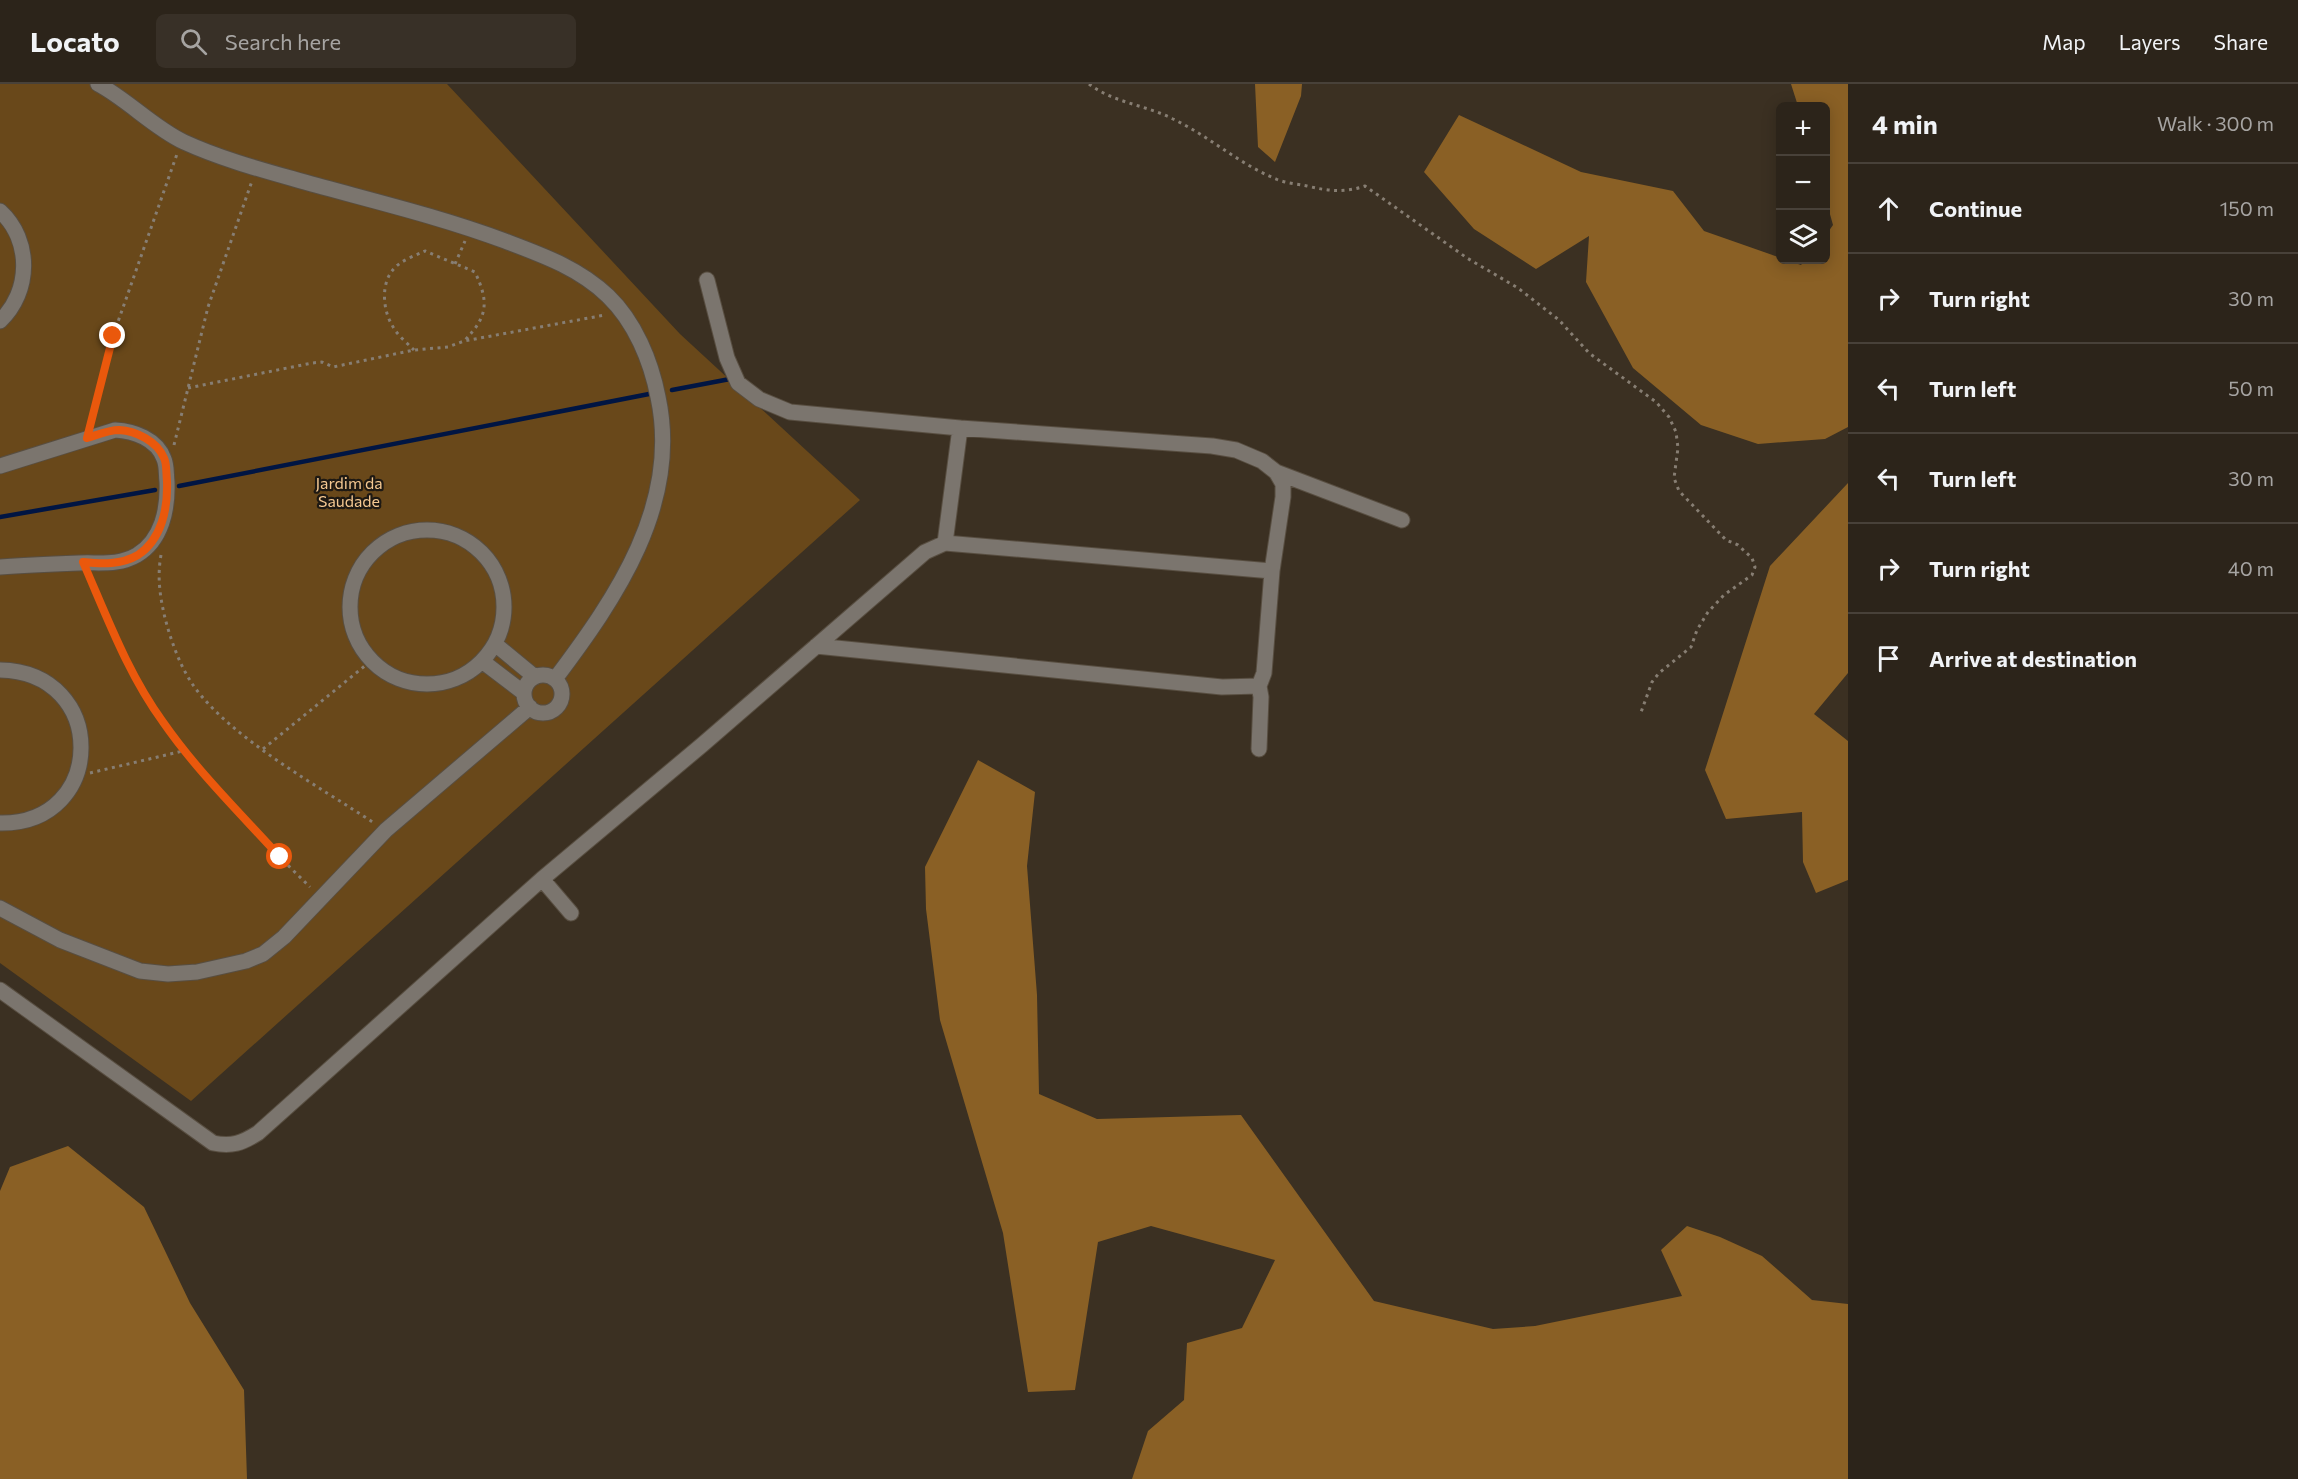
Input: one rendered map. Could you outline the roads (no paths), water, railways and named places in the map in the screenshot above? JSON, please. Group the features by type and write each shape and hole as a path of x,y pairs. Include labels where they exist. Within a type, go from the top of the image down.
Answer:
{"street":[{"path":"98,84 182,141 256,169 471,228 549,257 576,271 609,297 621,312 636,335 656,384 661,409 663,447 660,480 639,549 591,632 555,679"},
{"path":"0,211 17,234 23,255 24,276 19,296 8,314 0,321"},
{"path":"707,280 727,358 738,383 759,399 790,412 960,428 1212,446 1236,450 1262,461 1276,471 1402,520"},
{"path":"945,543 960,428"},
{"path":"0,466 115,430 136,433 156,446 164,458 167,499 158,532 148,547 124,561 106,564 83,562 0,567"},
{"path":"1259,749 1261,696 1259,686 1264,673 1272,571 1284,497 1283,484 1276,471"},
{"path":"417,530 438,531 458,537 476,548 490,563 500,582 504,603 502,624 495,644 482,661 466,674 447,681 427,684 407,681 388,673 372,660 359,643 352,623 350,602 354,581 364,562 379,547 396,536 417,530"},
{"path":"0,990 213,1143 227,1146 242,1143 258,1133 542,879 702,746 925,552 945,543 1272,571"},
{"path":"495,644 536,677"},
{"path":"816,646 1222,687 1259,686"},
{"path":"0,908 20,921 60,940 140,971 168,974 197,972 221,968 263,954 284,937 322,899 386,830 527,700 528,683 536,677 546,675 555,679 562,693 557,707 543,713 527,700 482,661"},
{"path":"0,670 16,670 35,676 52,686 66,700 76,717 81,736 81,756 76,776 66,794 52,808 34,818 14,823 0,823"},
{"path":"542,879 571,913"}],"waterway":[{"path":"672,390 730,379"},
{"path":"179,486 649,394"},
{"path":"0,517 155,490"}],"park label":[{"name":"Jardim da Saudade","path":"349,491"}]}
